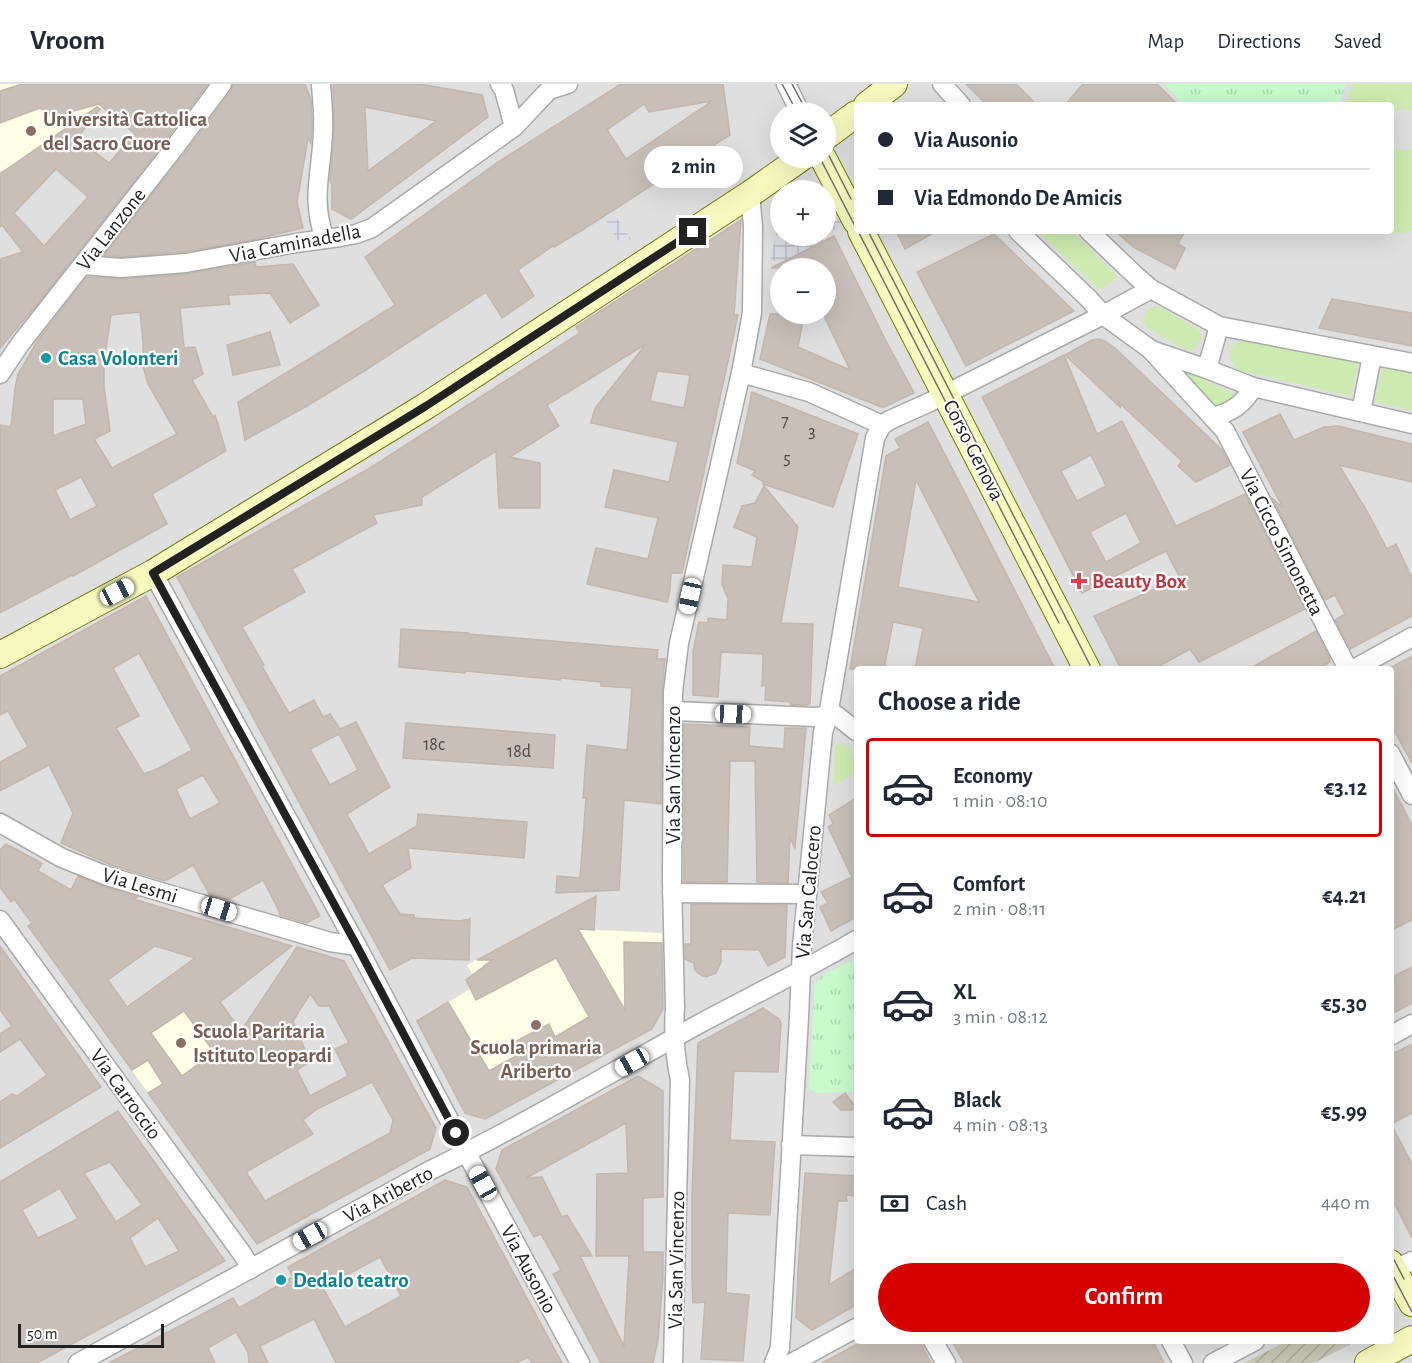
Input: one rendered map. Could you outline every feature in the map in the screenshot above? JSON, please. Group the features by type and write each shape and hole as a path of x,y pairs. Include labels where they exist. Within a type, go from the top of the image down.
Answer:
{"street":[{"name":"Via Lanzone","path":"0,374 20,344 222,84"},
{"path":"321,84 323,131 316,191 325,239"},
{"path":"500,84 504,90 514,127"},
{"name":"Via Caminadella","path":"82,265 120,268 186,263 356,234 372,228 514,127 541,87 567,84"},
{"path":"786,84 795,102"},
{"path":"942,84 958,102"},
{"path":"836,129 854,115"},
{"path":"0,655 153,573 426,406 786,168"},
{"path":"829,168 854,210"},
{"name":"Via San Vincenzo","path":"673,1363 680,1080 674,1039 673,692 679,643 741,373 752,313 753,226 750,194"},
{"name":"Corso Genova","path":"863,234 1085,666"},
{"path":"1021,234 1103,315 1150,349 1253,387 1412,424"},
{"path":"1092,234 1151,289 1219,326 1412,363"},
{"path":"741,373 809,392 882,425 1151,289"},
{"path":"1207,369 1219,326"},
{"name":"Via Cicco Simonetta","path":"1150,349 1226,431 1346,666"},
{"path":"1361,412 1372,356"},
{"path":"1213,417 1228,413 1248,396 1253,387"},
{"name":"Via San Calocero","path":"774,1363 780,1348 802,946 823,732 828,716 875,438 882,425"},
{"name":"Via Ausonio","path":"153,573 357,946 580,1363"},
{"path":"1359,666 1412,637"},
{"path":"674,711 809,717 836,715 854,729"},
{"path":"1394,761 1412,795"},
{"name":"Via Lesmi","path":"0,823 62,858 107,876 330,942 357,946"},
{"path":"672,893 807,894"},
{"name":"Via Carroccio","path":"0,921 251,1269"},
{"name":"Via Ariberto","path":"78,1363 854,941"},
{"path":"1394,1034 1412,1024"},
{"path":"791,1145 854,1147"},
{"path":"1397,1266 1412,1303"},
{"path":"792,1363 854,1329"},
{"path":"1368,1363 1412,1340"},
{"path":"935,1344 946,1363"},
{"path":"1173,1344 1183,1363"},
{"path":"1213,1363 1249,1344"}],"shaded area":[{"path":"0,84 1412,84 1412,1363 0,1363"},
{"name":"Università Cattolica del Sacro Cuore","path":"0,84 190,84 205,97 159,154 102,107 77,138 65,128 0,172"},
{"path":"825,173 828,180 816,180"},
{"path":"836,195 849,221 836,229"},
{"path":"615,215 631,239 621,245 606,221"},
{"path":"773,246 814,246 792,258 770,258"},
{"name":"Scuola primaria Ariberto","path":"544,924 578,929 662,933 663,1009 657,1019 485,1119 465,1113 417,1021 470,989 466,980 472,974 467,965"},
{"name":"Scuola Paritaria Istituto Leopardi","path":"202,976 250,1045 161,1111 111,1041"},
{"path":"1281,1344 1351,1344 1314,1363 1244,1363"}],"green space":[{"path":"1164,84 1346,84 1340,102 1181,102"},
{"path":"1352,84 1412,84 1412,110 1400,109 1394,112 1394,102 1348,102"},
{"path":"1394,147 1401,150 1412,149 1412,231 1394,232"},
{"path":"1040,234 1075,234 1118,277 1100,290"},
{"path":"1155,306 1163,308 1200,331 1201,339 1195,349 1187,350 1147,328 1144,321 1145,315"},
{"path":"1245,338 1358,363 1351,396 1238,370 1232,360 1231,352 1235,344"},
{"path":"1170,364 1235,394 1223,407 1212,405"},
{"path":"1383,364 1412,370 1412,410 1375,402"},
{"path":"846,743 854,759 854,774 834,785 835,745"},
{"path":"854,959 853,1092 816,1093 809,1089 815,985 820,977"}],"building":[{"path":"22,84 208,84 35,307 0,348 0,259 23,252 2,225 0,227 0,174 97,107 100,109 77,138 109,163 135,134 100,105 103,103 52,117 40,108 0,123 0,91","holes":["56,169 88,197 44,246 14,213"]},
{"path":"233,84 305,84 311,100 312,125 311,143 308,138 297,202 303,228 185,252 121,257 104,255 181,158 231,91"},
{"path":"333,84 420,84 482,95 488,117 351,219 332,209 330,180 334,126","holes":["365,107 436,121 368,171"]},
{"path":"621,84 723,84 730,135 518,270 534,296 502,318 486,292 361,373 245,440 238,402 395,305 365,257 498,162","holes":["712,101 626,159 607,130 644,104 649,112"]},
{"path":"966,84 1016,84 1034,102 984,102"},
{"path":"1083,84 1157,84 1175,102 1068,102"},
{"path":"741,220 734,315 738,315 682,573 671,573 667,602 587,584 596,548 648,559 658,518 605,507 614,470 669,482 678,442 591,423 595,408 646,344 547,405 559,426 510,457 540,463 540,508 499,508 496,451 422,497 422,505 373,515 377,523 292,569 305,592 242,627 289,713 314,700 323,717 330,714 340,729 356,722 390,787 347,814 369,854 417,826 418,814 527,822 524,858 408,848 411,868 382,885 400,914 414,915 414,918 460,921 470,919 469,960 412,958 390,970 177,577 370,468 580,333 576,327","holes":["657,371 690,375 684,408 650,401","339,734 358,770 330,785 310,749"]},
{"path":"898,234 932,234 905,249"},
{"path":"994,234 1074,311 966,366 917,272"},
{"path":"1119,234 1183,234 1178,244 1185,248 1175,269 1135,248"},
{"path":"836,240 914,393 881,407 760,359 770,314 770,324 802,324 798,347 850,370 828,324 836,324 836,258 791,258 814,246 836,246"},
{"path":"255,262 256,267 293,264 319,305 290,323 270,293 228,295 230,304 180,308 184,348 195,347 203,374 192,380 213,417 215,415 226,451 152,494 167,524 0,613 0,425 11,427 18,374 38,340 87,277 122,279 187,274","holes":["140,312 143,367 148,384 177,434 112,468 94,439 110,431 104,386 104,362 111,315","53,399 83,399 86,424 53,436","81,477 97,506 70,520 55,490"]},
{"path":"1332,299 1412,313 1412,346 1319,328"},
{"path":"270,332 280,365 233,375 227,345"},
{"path":"1098,339 1116,349 1222,450 1230,465 1196,482 1178,466 1182,461 1065,355"},
{"path":"1064,355 1097,434 1122,421 1176,526 1245,494 1305,609 1199,662 1190,649 1159,666 1119,666 1094,616 1180,578 1166,551 1082,593 982,397","holes":["1091,455 1106,486 1077,501 1061,471","1126,513 1141,543 1106,562 1090,532"]},
{"path":"752,392 858,434 833,507 763,484 764,482 752,475 755,471 737,463"},
{"path":"1280,414 1294,440 1324,427 1338,426 1412,444 1412,482 1339,465 1387,549 1396,544 1412,578 1412,616 1350,649 1335,620 1345,614 1335,595 1325,600 1272,498 1283,508 1243,432"},
{"path":"928,422 1053,666 916,666 923,628 893,622 885,666 854,666 854,669 850,669 886,456 900,448 895,439","holes":["916,480 979,602 898,587"]},
{"path":"764,486 798,527 781,623 813,624 810,704 808,705 790,705 791,702 765,700 766,685 762,686 763,654 721,652 718,697 693,695 693,651 699,622 708,623 708,618 727,620 728,599 722,584 723,565 752,567 757,537 734,527 742,506 755,503"},
{"path":"146,596 320,916 306,923 280,915 263,880 228,900 210,895 193,865 165,881 111,865 61,843 73,813 49,765 0,791 0,762 28,747 8,711 0,715 0,676","holes":["139,653 192,750 144,774 116,728 139,716 113,668","203,775 220,803 190,819 176,789"]},
{"path":"401,629 658,650 657,659 665,659 662,692 661,804 624,800 619,890 556,893 557,876 580,878 587,745 627,750 632,688 601,686 601,682 560,678 560,680 399,667"},
{"path":"1316,631 1330,659 1330,662 1323,666 1254,666"},
{"path":"1412,656 1412,763 1394,730 1394,666"},
{"path":"406,723 555,735 553,768 403,758"},
{"path":"684,724 750,727 749,746 784,749 785,728 806,728 795,848 790,838 788,883 757,882 755,761 730,761 727,882 684,882"},
{"path":"1394,791 1412,825 1412,920 1394,929"},
{"path":"854,799 854,918 831,931 820,907 828,903 821,892 852,877 828,827 833,824 829,815"},
{"path":"6,844 42,863 38,871 71,890 78,876 138,897 133,899 292,946 220,1002 241,1031 297,947 344,961 436,1128 430,1149 257,1244 148,1093 163,1084 148,1060 132,1070 28,926 32,923 14,899 11,902 0,887 0,850","holes":["155,946 195,958 127,1007 108,980","310,994 319,1006 329,1006 349,1043 335,1049 348,1076 310,1096 297,1070 310,1062 293,1021","184,1011 214,1052 182,1076 151,1033","372,1082 393,1120 390,1133 265,1201 246,1172 313,1134 303,1120 317,1109"]},
{"name":"Scuola primaria Ariberto","path":"596,896 594,930 578,929 625,1010 624,942 662,943 663,1009 652,1029 485,1119 465,1113 417,1021 448,1002 489,1071 521,1053 516,1041 549,1024 555,1037 589,1017 556,958 476,1000 466,980 492,960 477,960"},
{"path":"691,904 787,905 785,957 768,966 759,950 721,949 721,962 716,973 706,977 699,974 695,970 694,963 685,959 685,944 691,944"},
{"path":"0,946 101,1087 0,1148 0,1102 12,1094 17,1096 47,1075 20,1039 0,1052 0,1034 12,1026 0,1010"},
{"path":"1412,967 1412,1003 1394,1013 1394,976"},
{"path":"763,1008 781,1023 778,1072 734,1071 730,1140 775,1142 770,1215 728,1213 726,1293 749,1295 743,1361 701,1359 705,1302 693,1303 692,1279 692,1194 698,1043"},
{"path":"1412,1044 1412,1113 1394,1122 1394,1053"},
{"path":"638,1076 663,1091 663,1197 643,1198 643,1252 663,1252 658,1340 653,1363 601,1363 553,1274 561,1270 541,1234 534,1237 496,1169 502,1150","holes":["626,1123 628,1173 597,1174 596,1256 629,1256 624,1346 580,1256 592,1256 567,1215 562,1217 542,1177 526,1178"]},
{"path":"845,1093 854,1104 854,1110 841,1110 833,1102"},
{"path":"118,1111 225,1261 37,1363 0,1363 0,1182","holes":["110,1162 142,1205 116,1222 84,1173","60,1188 78,1219 38,1238 22,1210","158,1218 179,1251 145,1267 130,1238"]},
{"path":"1394,1130 1412,1164 1412,1238 1394,1203"},
{"path":"805,1173 854,1176 854,1196 846,1195 847,1201 838,1201 829,1285 854,1269 854,1306 812,1330 796,1318"},
{"path":"445,1180 467,1187 562,1363 532,1363 528,1357 516,1363 336,1363 314,1319 260,1346 268,1363 249,1363 248,1352 236,1332 208,1348 215,1363 109,1363 233,1298 239,1308 293,1277 288,1267","holes":["380,1257 401,1296 345,1327 323,1288"]},
{"path":"857,1344 921,1344 931,1363 822,1363"},
{"path":"954,1344 1154,1344 1164,1363 964,1363"}],"tram line":[{"path":"782,84 792,102"},
{"path":"792,84 802,102"},
{"path":"825,168 854,224"},
{"path":"835,168 851,199"},
{"path":"860,234 1059,623"},
{"path":"870,234 1090,666"},
{"path":"1394,1260 1404,1279"},
{"path":"1394,1278 1412,1312"}],"place":[{"name":"Università Cattolica del Sacro Cuore","path":"31,131"},
{"name":"Casa Volonteri","path":"46,358"},
{"name":"Beauty Box","path":"1079,581"},
{"name":"Scuola primaria Ariberto","path":"536,1025"},
{"name":"Scuola Paritaria Istituto Leopardi","path":"181,1043"},
{"name":"Dedalo teatro","path":"281,1280"}],"route":[{"path":"456,1133 357,946 153,573 426,406 693,232"}]}
